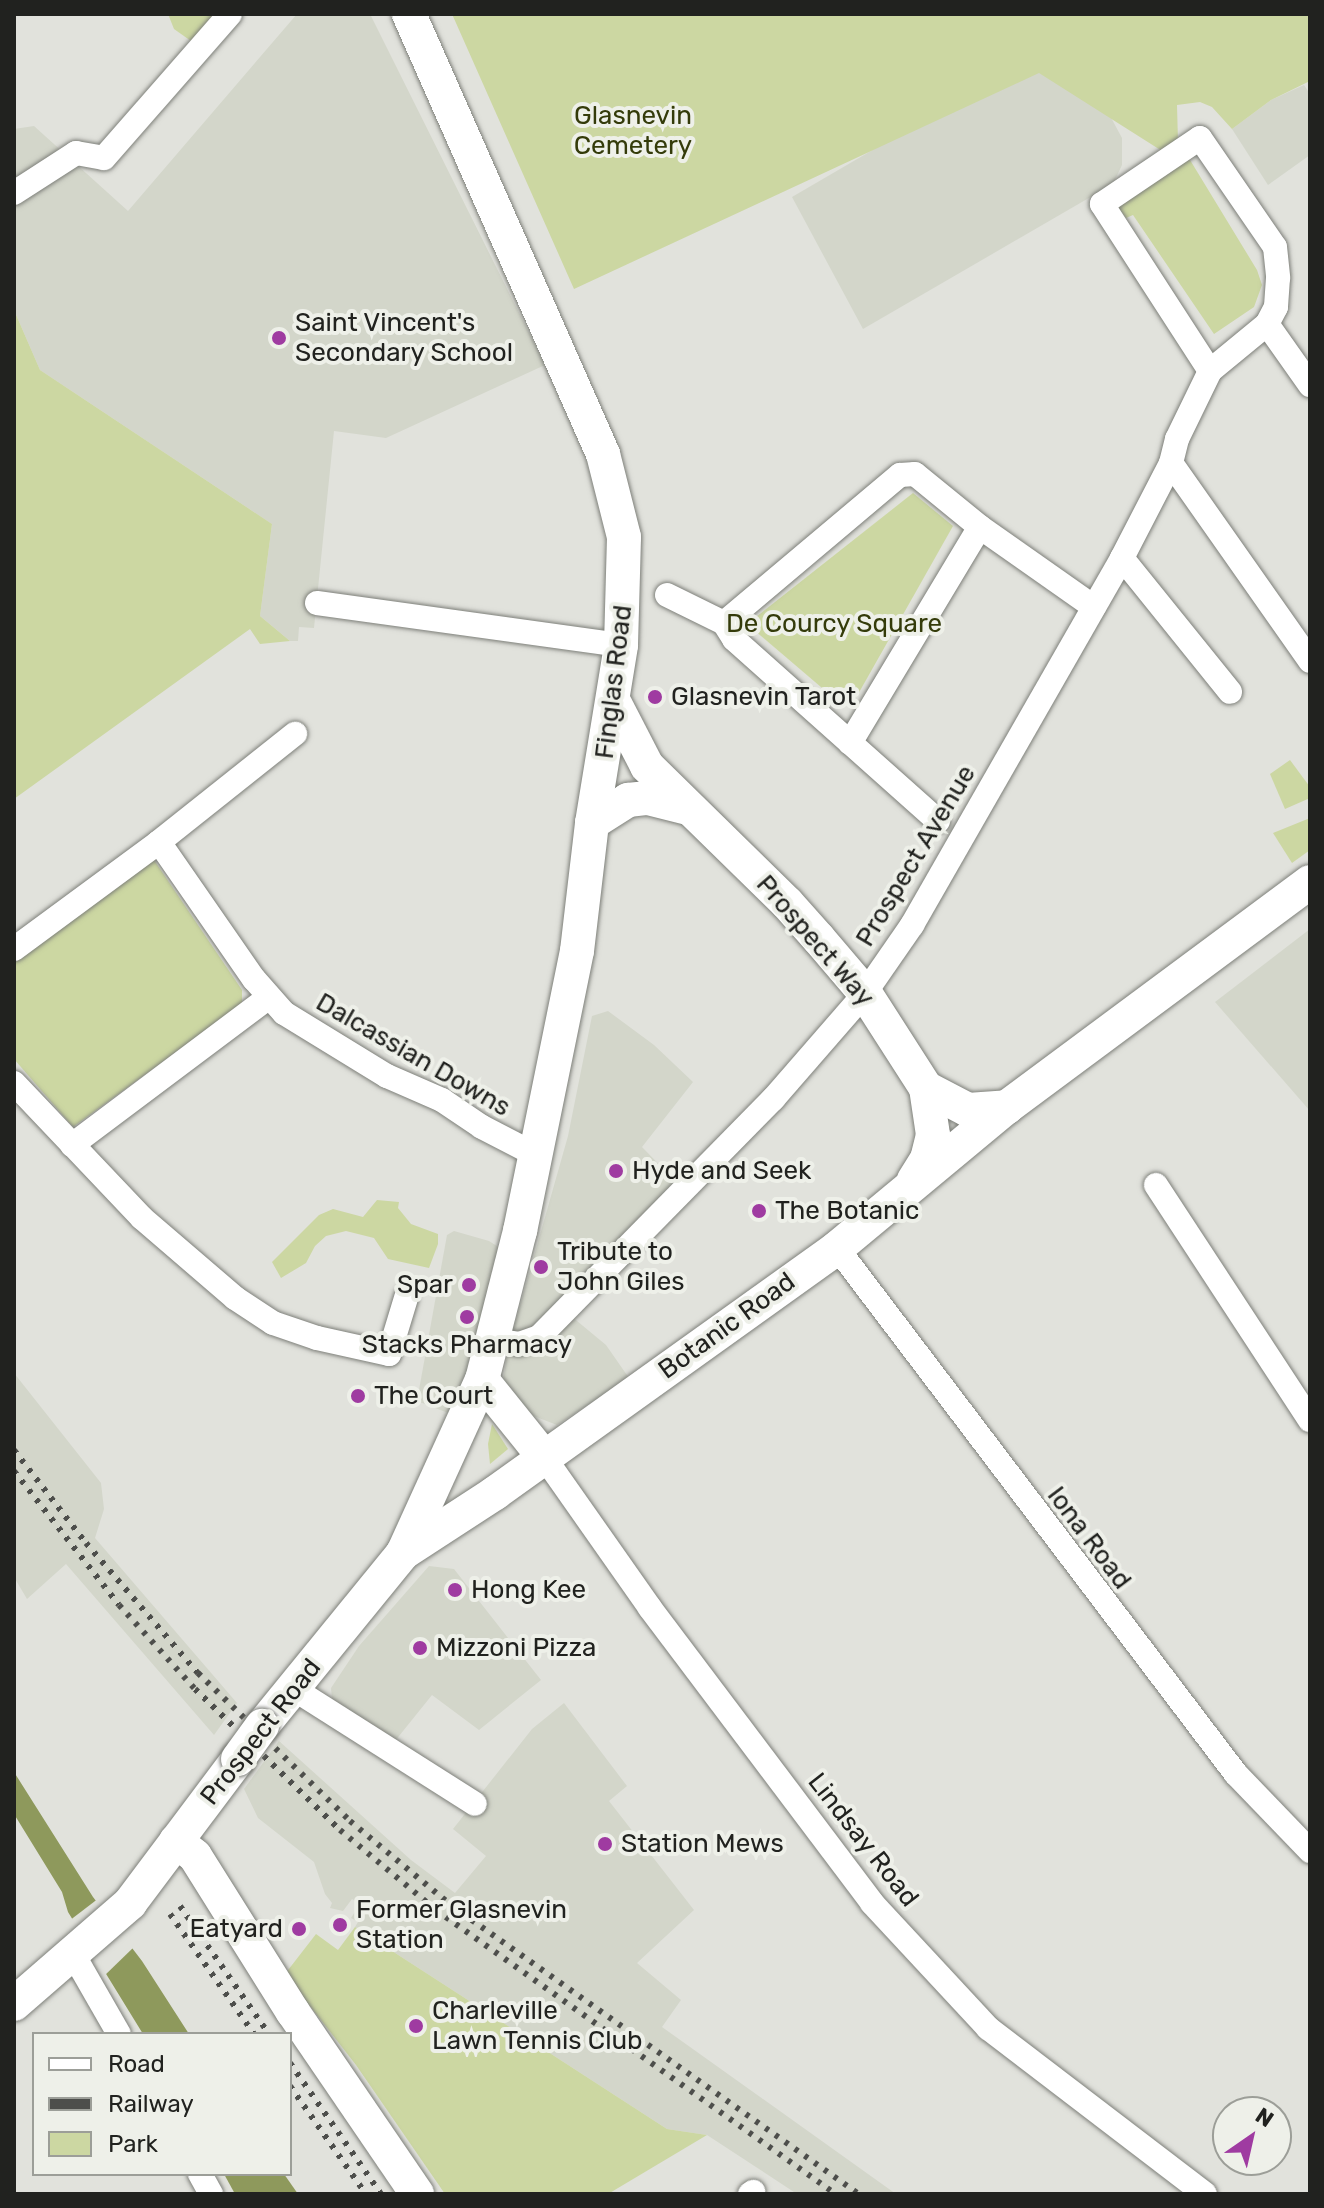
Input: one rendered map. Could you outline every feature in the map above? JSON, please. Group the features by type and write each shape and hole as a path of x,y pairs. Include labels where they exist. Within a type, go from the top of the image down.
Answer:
{"main road":[{"name":"Finglas Road","path":"409,14 603,454 624,537 626,584 621,645 592,823 577,951 494,1340 482,1380"},
{"name":"Prospect Way","path":"614,702 647,766 787,903 865,993 926,1088"},
{"name":"Prospect Way","path":"592,823 628,800 648,798 688,808"},
{"name":"Botanic Road","path":"544,1457 837,1248 1007,1107 1310,882"},
{"name":"Botanic Road","path":"908,1190 927,1159 933,1135 926,1088"},
{"path":"926,1088 968,1110 1007,1107"},
{"path":"482,1380 544,1457"},
{"name":"Prospect Road","path":"14,2004 121,1913 262,1726 403,1553 482,1380"},
{"name":"Prospect Road","path":"403,1553 544,1457"},
{"path":"176,1841 195,1856 293,2012 417,2194"}],"street":[{"path":"14,193 76,153 104,158 230,14"},
{"path":"1200,138 1275,247 1276,307 1267,324 1210,371 1102,204 1200,138"},
{"path":"1267,324 1310,385"},
{"name":"Prospect Avenue","path":"494,1340 519,1344 539,1337 773,1099 865,993 912,925 1122,558 1171,463 1177,439 1210,371"},
{"path":"1171,463 1310,661"},
{"path":"724,623 900,475 915,474 980,527 1094,607"},
{"path":"850,743 980,527"},
{"path":"1122,558 1230,692"},
{"path":"667,595 724,623 734,639 938,821"},
{"path":"317,603 621,645"},
{"path":"14,949 159,842 295,734"},
{"name":"Dalcassian Downs","path":"159,842 268,998 306,1028 387,1076 442,1100 482,1127 534,1154"},
{"path":"72,1145 268,998"},
{"path":"14,1083 142,1218 235,1298 273,1323 317,1338 389,1354 406,1298"},
{"path":"1156,1185 1310,1420"},
{"name":"Iona Road","path":"837,1248 1236,1774 1310,1851"},
{"name":"Lindsay Road","path":"544,1457 650,1608 872,1903 988,2028 1205,2194"},
{"path":"294,1689 475,1804"},
{"path":"73,1954 118,2032"},
{"path":"201,2176 211,2194"}],"shaded area":[{"name":"Saint Vincent's Secondary School","path":"297,14 370,14 545,365 386,438 334,431 314,628 299,627 298,641 290,641 260,616 272,524 40,370 14,310 14,129 34,126 128,211"},
{"path":"1039,53 1102,101 1122,138 1122,165 1113,184 863,329 792,197"},
{"path":"1304,85 1310,94 1310,155 1268,185 1232,129 1271,100"},
{"path":"1310,929 1310,1111 1215,1002"},
{"path":"608,1011 654,1045 693,1082 642,1147 687,1193 571,1316 606,1345 629,1378 557,1425 521,1411 503,1382 508,1348 568,1136 592,1016"},
{"path":"454,1231 489,1241 503,1250 456,1416 417,1401 447,1235"},
{"path":"14,1373 101,1483 104,1509 95,1538 237,1703 214,1735 66,1564 27,1599 14,1577"},
{"path":"429,1566 454,1569 541,1680 479,1730 432,1695 395,1741 332,1699 331,1688 359,1646"},
{"path":"564,1703 627,1786 609,1801 694,1910 637,1963 681,2000 662,2027 896,2194 797,2194 707,2135 667,2129 355,1927 358,1922 351,1918 360,1904 352,1899 343,1911 330,1908 332,1903 325,1894 314,1862 258,1818 244,1789 279,1741 411,1860 455,1893 486,1856 453,1829 532,1729"},
{"path":"14,1772 93,1897 142,1961 188,2032 142,2032 68,1912 62,1892 14,1814"},
{"path":"225,2176 285,2176 298,2194 235,2194"}],"green space":[{"path":"168,14 214,14 191,41 174,29"},
{"name":"Glasnevin Cemetery","path":"452,14 1310,14 1310,81 1271,100 1232,129 1212,107 1200,102 1177,105 1178,142 1162,151 1039,73 574,289"},
{"path":"1187,155 1257,270 1262,285 1254,307 1214,334 1133,215 1126,218 1116,204"},
{"path":"14,310 40,370 272,524 260,616 290,641 260,644 250,629 14,799"},
{"name":"De Courcy Square","path":"913,493 953,526 857,696 842,705 754,630 756,617"},
{"path":"1290,760 1310,787 1310,798 1285,809 1270,774"},
{"path":"1310,818 1310,850 1292,863 1273,833"},
{"path":"152,857 242,990 242,1004 73,1127 14,1059 14,963"},
{"path":"377,1200 399,1202 398,1208 411,1224 438,1234 438,1244 429,1268 388,1259 374,1238 346,1231 326,1236 315,1246 306,1263 281,1278 272,1262 319,1215 333,1209 363,1217"},
{"path":"492,1424 508,1449 490,1464 488,1444"},
{"name":"Charleville Lawn Tennis Club","path":"355,1927 667,2129 707,2135 608,2194 445,2194 356,2065 285,1974 316,1934 338,1950"}],"pier":[{"path":"99,1898 135,1946 103,1977 69,1921"}],"railway":[{"path":"14,1450 86,1543 198,1673 350,1821 452,1906 859,2194"},
{"path":"14,1471 119,1605 195,1689 340,1830 436,1910 835,2194"},
{"path":"180,1906 268,2032"},
{"path":"170,1914 253,2032"},
{"path":"292,2066 381,2194"},
{"path":"292,2089 366,2194"}],"place":[{"name":"Saint Vincent's Secondary School","path":"279,338"},
{"name":"Glasnevin Tarot","path":"655,697"},
{"name":"Hyde and Seek","path":"616,1171"},
{"name":"The Botanic","path":"759,1211"},
{"name":"Tribute to John Giles","path":"541,1267"},
{"name":"Spar","path":"469,1285"},
{"name":"Stacks Pharmacy","path":"467,1317"},
{"name":"The Court","path":"358,1396"},
{"name":"Hong Kee","path":"455,1590"},
{"name":"Mizzoni Pizza","path":"420,1648"},
{"name":"Station Mews","path":"605,1844"},
{"name":"Former Glasnevin Station","path":"340,1925"},
{"name":"Eatyard","path":"299,1929"},
{"name":"Charleville Lawn Tennis Club","path":"416,2026"}]}
